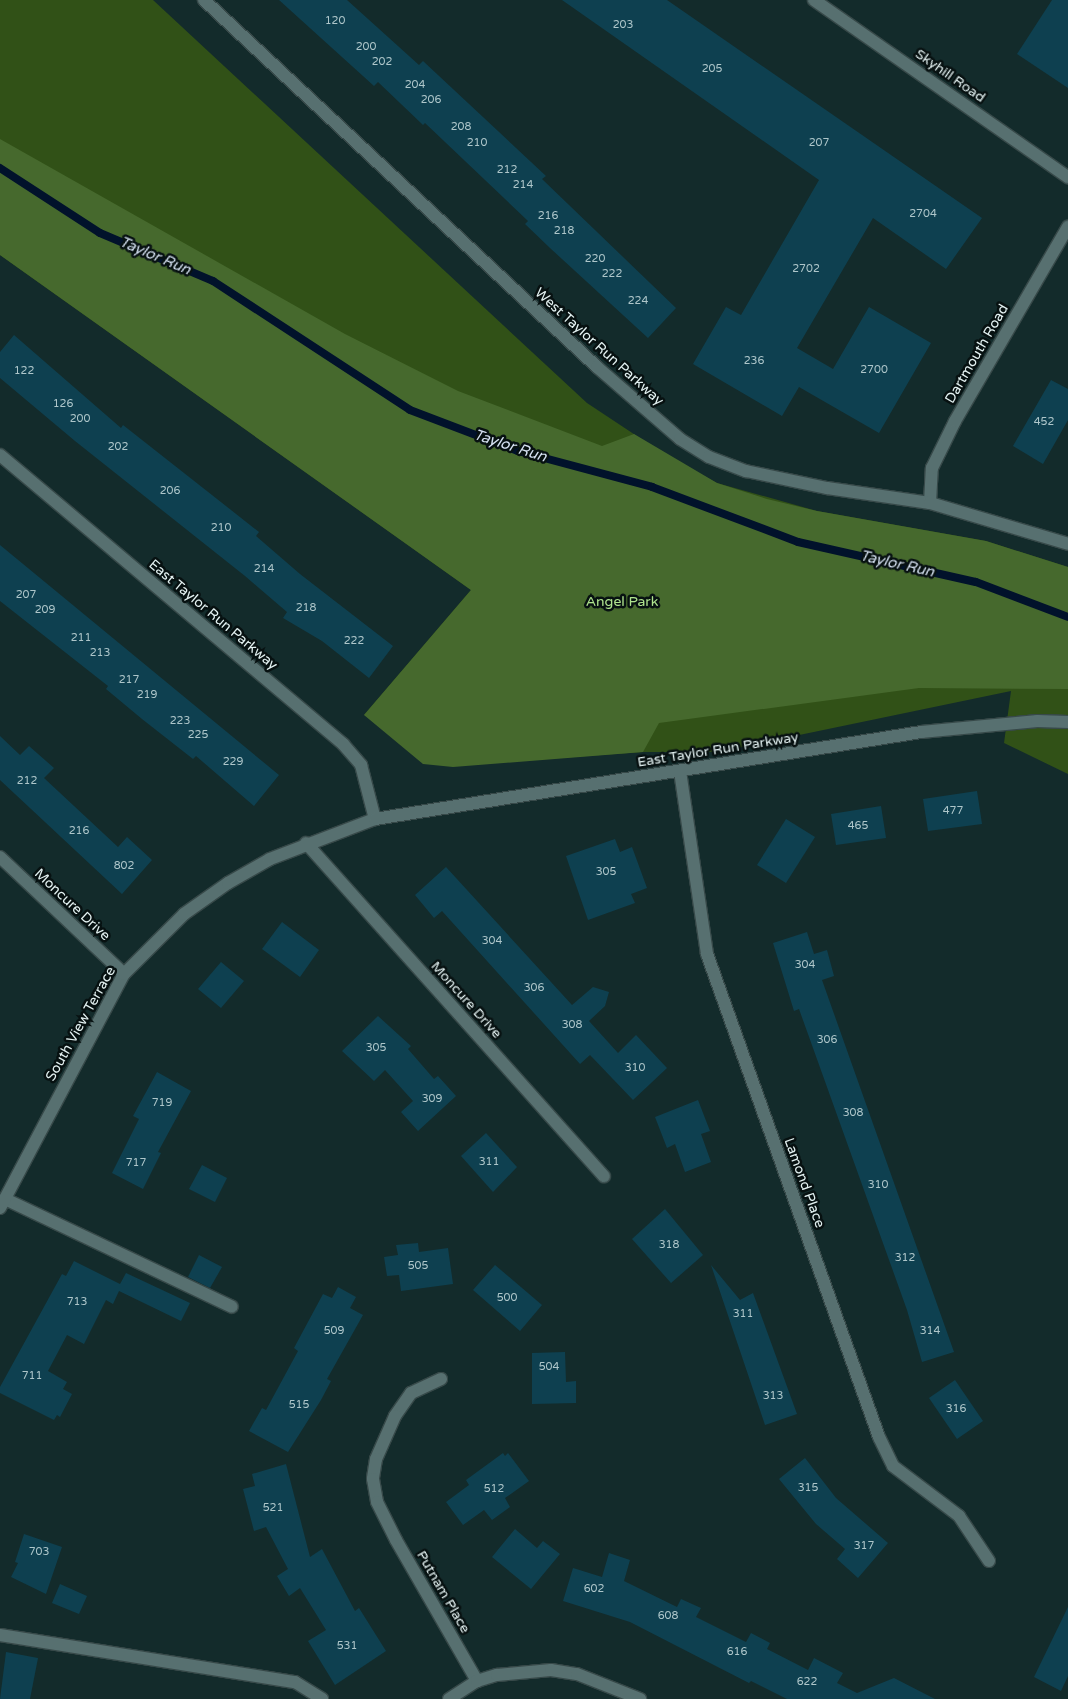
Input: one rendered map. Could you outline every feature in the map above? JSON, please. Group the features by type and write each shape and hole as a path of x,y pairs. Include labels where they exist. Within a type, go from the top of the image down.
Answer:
{"street":[{"name":"West Taylor Run Parkway","path":"204,0 597,367 680,439 709,457 746,471 827,488 930,503 1068,544"},
{"name":"Skyhill Road","path":"814,0 1068,177"},
{"name":"Dartmouth Road","path":"930,503 932,468 955,421 1068,227"},
{"name":"East Taylor Run Parkway","path":"0,455 343,744 361,765 375,819"},
{"name":"East Taylor Run Parkway","path":"306,843 375,819 922,732 1037,721 1068,722"},
{"name":"Lamond Place","path":"680,771 707,954 879,1437 893,1466 923,1492 959,1516 990,1561"},
{"name":"South View Terrace","path":"3,1204 124,974 199,904 228,883 306,843"},
{"name":"Moncure Drive","path":"306,843 604,1176"},
{"name":"Moncure Drive","path":"0,857 124,974"},
{"path":"3,1204 232,1307"},
{"name":"Putnam Place","path":"440,1378 411,1393 395,1416 376,1459 373,1479 377,1502 388,1525 477,1681"},
{"path":"0,1635 295,1682 322,1699"},
{"path":"449,1699 477,1681 497,1675 551,1670 577,1674 640,1699"}],"green space":[{"name":"Angel Park","path":"0,0 153,0 587,403 670,458 717,483 817,511 986,541 1068,567 1068,774 1004,743 1011,691 718,752 643,752 532,760 364,715 471,590 0,255"},
{"name":"Angel Park","path":"0,139 345,334 458,391 602,446 634,434 717,483 767,499 817,511 986,541 1068,567 1068,689 919,688 659,723 643,752 453,767 423,764 364,715 471,590 0,255"}],"building":[{"path":"279,0 347,0 419,65 423,61 546,176 542,179 676,308 648,338 525,224 528,221 425,123 423,125 378,82 374,86"},
{"path":"562,0 667,0 982,218 946,269 873,218 797,348 833,369 869,307 931,343 879,433 799,387 782,416 693,364 726,307 741,315 819,180"},
{"path":"1052,0 1068,0 1068,88 1017,54"},
{"path":"14,335 121,428 123,425 259,532 256,536 300,574 393,646 369,678 322,641 283,618 287,612 245,576 75,441 0,378 0,352"},
{"path":"1051,380 1068,389 1068,420 1043,464 1013,446"},
{"path":"0,545 279,775 254,806 196,756 193,759 142,719 106,689 108,686 0,601"},
{"path":"0,736 20,755 29,746 54,768 44,778 118,847 127,837 152,860 122,894 0,780"},
{"path":"977,791 982,824 928,831 923,799"},
{"path":"881,806 886,838 836,845 831,814"},
{"path":"786,819 815,837 786,883 757,865"},
{"path":"615,839 620,852 632,847 647,888 631,894 635,903 588,920 566,856"},
{"path":"446,867 572,1005 593,987 609,992 605,1006 589,1021 618,1053 636,1035 667,1068 633,1100 590,1055 580,1064 442,911 434,918 415,895"},
{"path":"282,922 319,950 300,977 262,949"},
{"path":"807,932 814,954 827,950 834,976 822,980 954,1352 922,1362 907,1310 799,1009 794,1011 773,943"},
{"path":"221,962 244,981 221,1008 198,989"},
{"path":"378,1016 411,1046 408,1049 434,1079 438,1076 456,1096 418,1131 401,1112 413,1101 385,1070 374,1081 342,1051"},
{"path":"157,1072 191,1091 158,1152 161,1153 143,1189 112,1173 139,1119 133,1116"},
{"path":"698,1100 710,1131 701,1134 711,1162 685,1172 675,1144 667,1148 655,1117"},
{"path":"486,1133 517,1167 493,1192 461,1156"},
{"path":"202,1165 227,1178 215,1202 189,1189"},
{"path":"665,1209 703,1255 671,1283 632,1239"},
{"path":"418,1243 419,1252 448,1248 453,1284 401,1291 399,1275 387,1276 384,1257 398,1255 396,1245"},
{"path":"199,1255 222,1267 210,1288 188,1277"},
{"path":"74,1261 120,1284 126,1273 190,1303 181,1321 119,1291 113,1304 106,1300 84,1344 67,1335 48,1371 67,1382 63,1389 72,1394 60,1417 57,1415 54,1420 0,1393 0,1387 62,1274 66,1276"},
{"path":"495,1265 542,1305 520,1331 473,1290"},
{"path":"711,1265 740,1300 753,1293 797,1414 765,1425"},
{"path":"338,1287 356,1297 350,1308 363,1315 327,1379 331,1381 321,1400 288,1452 249,1431 262,1408 266,1410 298,1351 294,1348 323,1294 332,1298"},
{"path":"565,1352 566,1382 576,1381 576,1403 532,1404 532,1353"},
{"path":"955,1380 983,1421 957,1439 929,1398"},
{"path":"503,1453 505,1456 508,1453 529,1481 505,1498 510,1507 492,1520 484,1510 463,1525 446,1502 469,1485 466,1480"},
{"path":"805,1458 836,1498 888,1543 858,1578 837,1559 845,1549 816,1524 779,1479"},
{"path":"286,1464 310,1557 322,1549 355,1611 359,1608 386,1651 335,1685 308,1641 326,1630 300,1588 289,1596 277,1576 288,1569 266,1527 254,1531 243,1489 255,1486 252,1474"},
{"path":"515,1529 537,1548 543,1541 560,1554 531,1589 492,1557"},
{"path":"24,1534 62,1547 46,1594 11,1577 18,1563 15,1562"},
{"path":"609,1553 630,1560 624,1581 677,1607 681,1599 701,1608 696,1617 746,1642 751,1633 770,1643 767,1649 808,1670 814,1658 843,1673 837,1683 857,1693 894,1678 935,1699 787,1699 751,1681 749,1683 630,1622 563,1601 573,1568 602,1577"},
{"path":"60,1584 87,1596 79,1614 52,1603"},
{"path":"1068,1607 1068,1676 1061,1691 1034,1677"},
{"path":"6,1652 38,1658 30,1699 0,1699"}],"waterway":[{"name":"Taylor Run","path":"0,168 100,233 213,281 410,410 518,451 652,487 798,542 976,582 1068,617"}]}
